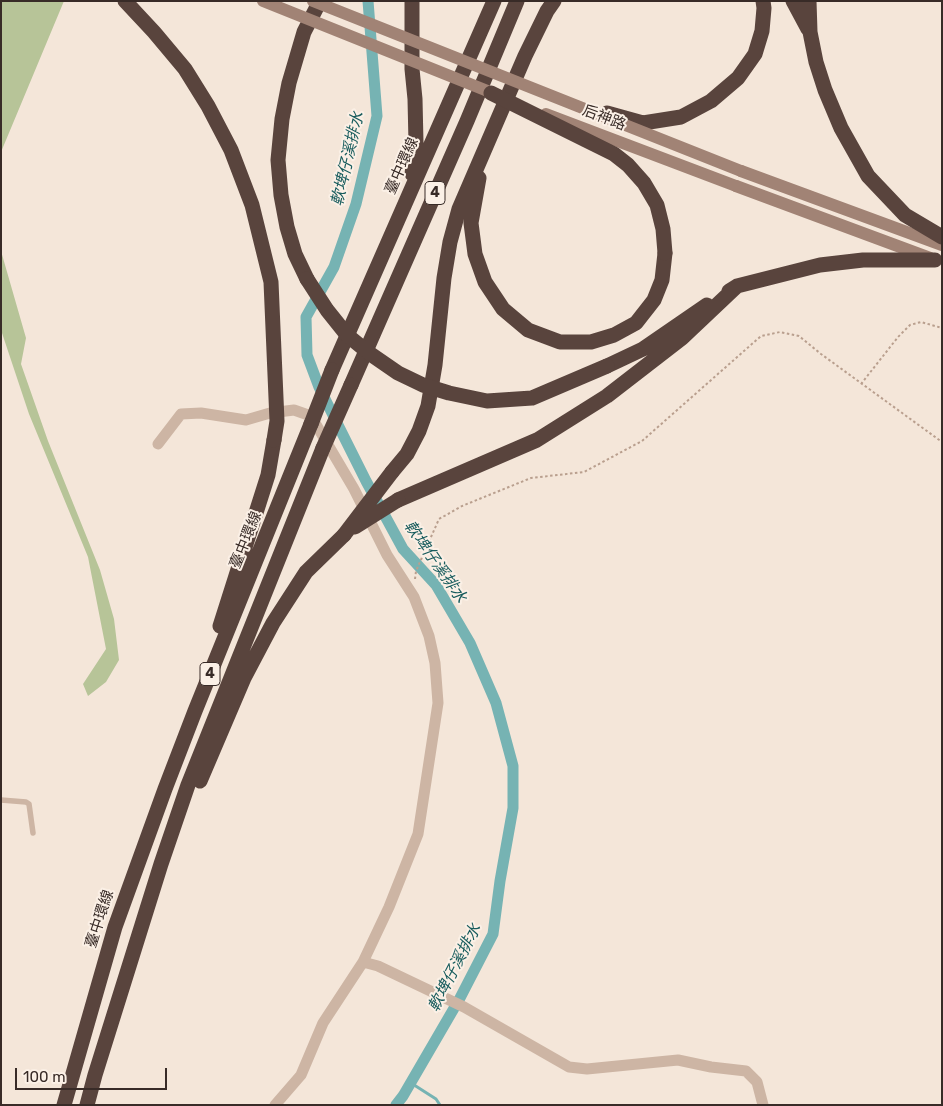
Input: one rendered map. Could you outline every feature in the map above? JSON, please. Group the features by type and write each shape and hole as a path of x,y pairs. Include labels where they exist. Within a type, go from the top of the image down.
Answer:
{"highway":[{"path":"125,1 185,69 208,106 231,150 252,205 271,282 277,421 268,475 195,711"},
{"path":"320,1 304,32 289,83 282,119 278,160 281,195 287,226 295,254 307,279 327,310 347,335 398,373 423,385 449,394 487,401 532,398 643,349 737,286 820,265 863,260 938,261"},
{"path":"407,197 416,143 416,99 412,69 412,1"},
{"name":"臺中環線","path":"64,1105 115,927 195,711 332,370 494,1"},
{"name":"4","path":"87,1105 188,785 323,448 467,121 517,1"},
{"path":"568,102 643,123 681,117 711,101 738,78 755,54 762,31 763,1"},
{"path":"793,1 810,32"},
{"path":"809,1 810,32 816,62 841,128 868,176 905,215 942,237"},
{"path":"162,864 244,678 273,623 306,572 344,535 407,454 419,431 428,406 435,366 439,314 450,242 458,209 525,56 551,5"},
{"path":"487,146 471,223 475,254 485,282 503,309 528,330 560,342 591,342 614,335 636,323 654,300 662,280 665,254 663,229 657,205 644,183 628,164 614,154 491,93"},
{"path":"344,535 398,500 537,440 607,396 682,338 737,286"}],"street":[{"name":"后神路","path":"263,1 491,93 938,261"},
{"name":"后神路","path":"313,1 741,171 942,245"},
{"path":"158,444 181,414 201,412 246,420 270,413 294,410 311,416 354,489 387,555 414,597 429,636 435,663 438,702 418,834 389,907 363,962 323,1023 300,1075 275,1105"},
{"path":"363,962 378,966 464,1007 569,1067 592,1069 678,1060 711,1068 746,1071 757,1082 763,1105"}],"lane":[{"path":"1,800 26,802 29,804 33,833"}],"path":[{"path":"861,384 898,337 910,325 921,322 942,328"},
{"path":"414,597 416,571 439,519 462,506 531,478 584,472 642,441 762,336 780,332 799,336 861,384 942,442"}],"green space":[{"path":"1,1 64,1 1,152"},
{"path":"1,251 26,338 21,364 48,441 100,570 114,619 119,660 106,682 88,696 83,684 106,649 88,557 29,414 1,330"}],"waterway":[{"name":"軟埤仔溪排水","path":"368,1 377,116 356,204 334,267 306,317 307,355 319,387 366,481 403,549 436,585 470,643 496,703 513,766 513,808 493,934 460,998 396,1105"},
{"path":"411,1083 436,1099 440,1105"}]}
